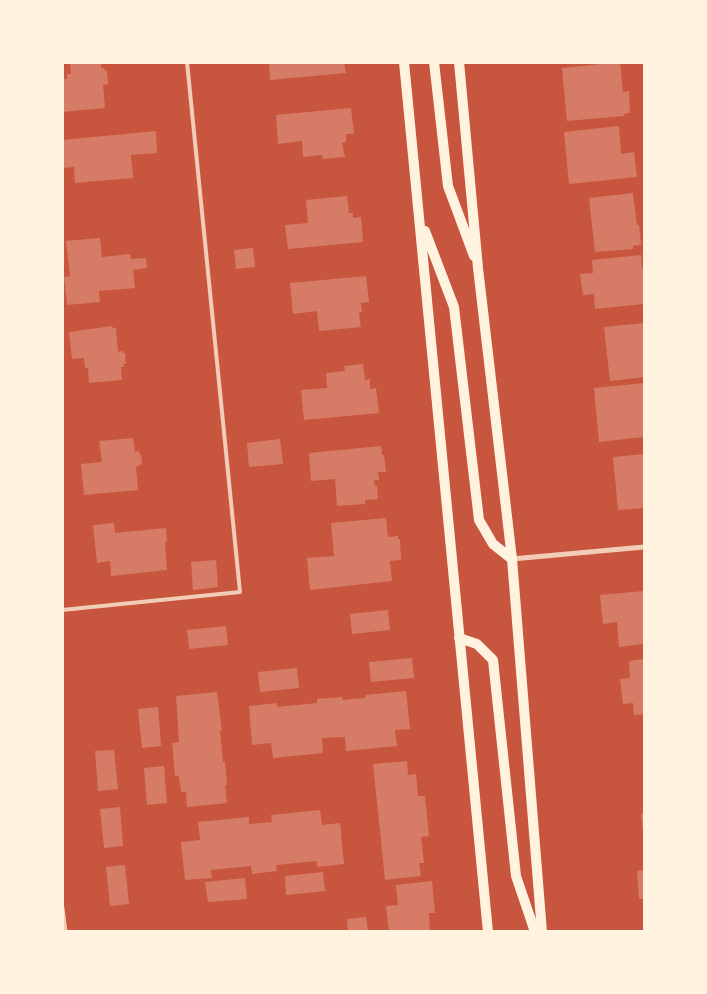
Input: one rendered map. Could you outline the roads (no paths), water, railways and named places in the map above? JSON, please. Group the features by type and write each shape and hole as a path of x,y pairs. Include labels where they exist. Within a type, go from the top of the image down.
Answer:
{"main road":[{"path":"404,62 488,932"},
{"path":"434,62 448,186 478,268"},
{"path":"459,62 478,268 512,559 542,932"},
{"path":"420,218 454,307 479,520 493,544 512,559"},
{"path":"459,638 477,644 493,660 516,876 535,932"}],"street":[{"path":"512,559 644,547"},
{"path":"62,908 65,932"}],"lane":[{"path":"62,610 240,592 187,62"}]}
